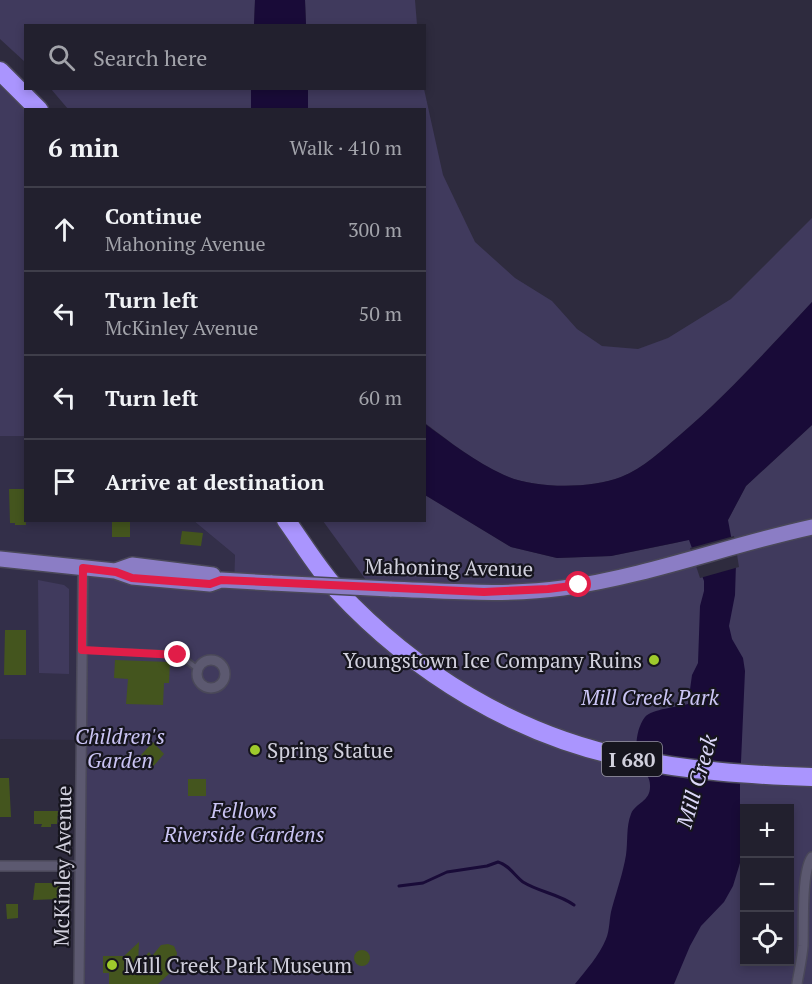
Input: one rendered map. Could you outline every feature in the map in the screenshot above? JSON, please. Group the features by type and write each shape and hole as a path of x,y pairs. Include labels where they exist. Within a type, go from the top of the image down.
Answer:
{"highway":[{"path":"0,71 37,108"},
{"name":"I 680","path":"287,522 336,588 364,617 444,681 490,709 543,732 625,758 679,767 812,777"}],"main road":[{"name":"Mahoning Avenue","path":"0,559 116,572 132,578 210,584 221,580 484,592 548,589 612,579 812,526"}],"street":[{"name":"McKinley Avenue","path":"79,984 83,568"},
{"path":"797,984 803,948 806,881 808,865 812,857"},
{"path":"0,866 80,866"}],"lane":[{"path":"82,650 178,655 199,670"}],"shaded area":[{"path":"0,436 24,436 24,522 195,522 235,555 234,581 81,740 0,739"}],"green space":[{"path":"0,0 255,0 254,24 24,24 24,61 0,39"},
{"path":"305,0 415,0 417,24 306,24"},
{"path":"0,71 38,108 24,108 24,436 0,436"},
{"path":"52,90 251,90 251,108 67,108"},
{"path":"308,90 424,90 443,175 475,242 515,278 552,301 577,329 602,346 638,349 668,338 731,299 812,218 812,302 715,403 659,453 637,469 621,477 594,484 562,486 516,480 473,458 426,424 426,108 308,108"},
{"path":"812,425 812,984 79,984 83,568 234,581 235,555 195,522 287,522 334,586 371,587 324,522 426,522 426,496 511,547 557,558 611,556 709,534 728,520 746,486"},
{"path":"38,580 64,585 69,589 69,674 39,673"}],"water":[{"path":"255,0 305,0 306,24 254,24"},
{"path":"251,90 308,90 308,108 251,108"},
{"name":"Mill Creek","path":"812,302 812,425 746,486 728,520 736,563 735,595 729,626 732,639 743,658 745,671 740,785 740,863 733,886 724,902 701,926 674,984 575,984 596,957 606,939 625,862 629,819 633,810 650,791 648,776 638,757 636,743 639,729 648,714 688,704 692,675 698,663 700,606 704,581 689,540 611,556 557,558 511,547 426,496 426,424 483,464 516,480 562,486 594,484 621,477 637,469 680,435 732,387"}],"pier":[{"path":"734,536 739,567 700,578 690,548"}],"building":[{"path":"9,489 24,489 24,522 26,525 10,523"},
{"path":"112,522 130,522 130,537 112,537"},
{"path":"182,531 203,533 201,546 180,544"},
{"path":"5,630 26,630 26,675 4,675"},
{"path":"115,660 170,662 169,683 164,683 163,705 126,704 128,679 114,678"},
{"path":"153,742 164,754 151,769 141,755"},
{"path":"0,778 9,778 11,817 0,817"},
{"path":"188,779 206,779 206,796 188,796"},
{"path":"34,811 58,811 57,824 51,824 51,827 41,827 42,824 34,824"},
{"path":"35,883 60,886 60,899 33,900"},
{"path":"6,904 18,904 18,918 7,919"},
{"path":"139,942 138,964 149,952 152,956 161,945 174,946 177,953 176,959 165,968 170,973 158,984 109,984 109,973 103,973 103,956 124,956"},
{"path":"359,950 365,950 370,958 368,964 359,966 354,961 354,955"}],"waterway":[{"path":"399,886 423,883 447,872 487,866 498,862 523,882 574,905"}],"place":[{"name":"Youngstown Ice Company Ruins","path":"654,660"},
{"name":"Spring Statue","path":"255,750"},
{"name":"Mill Creek Park Museum","path":"112,965"}],"route":[{"path":"178,655 82,650 83,568 116,572 132,578 210,584 221,580 484,592 518,592 579,585"}],"park label":[{"name":"Mill Creek Park","path":"650,697"},
{"name":"Children's Garden","path":"120,748"},
{"name":"Fellows Riverside Gardens","path":"244,822"}]}
